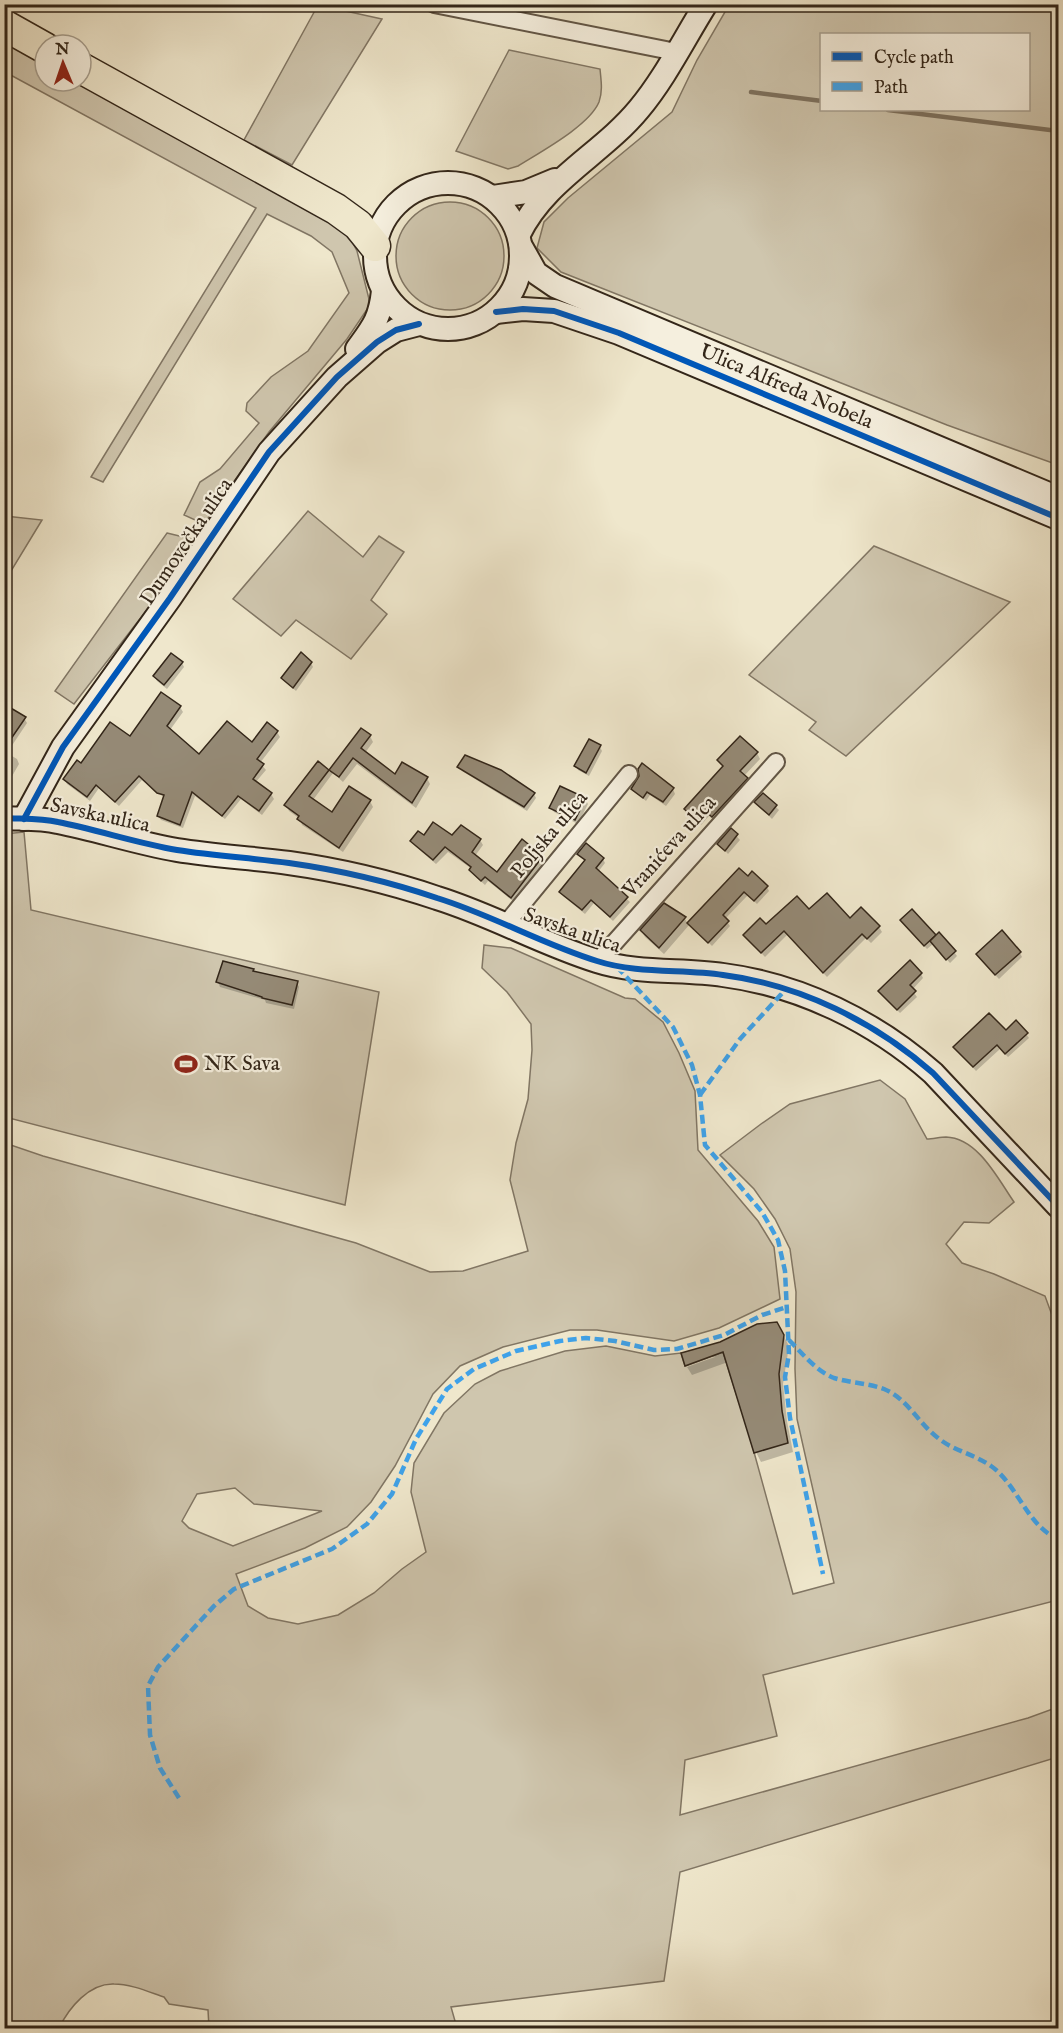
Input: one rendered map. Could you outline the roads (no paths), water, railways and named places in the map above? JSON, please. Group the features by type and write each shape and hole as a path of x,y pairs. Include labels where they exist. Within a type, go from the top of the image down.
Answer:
{"highway":[{"path":"4,25 33,41"},
{"path":"93,75 336,209 358,225 375,246"}],"street":[{"path":"434,4 676,52"},
{"path":"520,241 508,214 493,198 474,187 452,183 430,185 410,193 393,207 381,225 375,246 375,269 383,291 398,310 418,324 438,330 459,330 479,324 496,312 512,294 520,272 520,241 534,208 567,174 612,138 639,109 706,4"},
{"path":"493,198 526,192 567,174"},
{"name":"Ulica Alfreda Nobela","path":"520,241 536,273 555,286 1059,498"},
{"name":"Dumovečka ulica","path":"14,818 171,598 242,489 269,452 337,377 373,326 381,311 383,291"},
{"name":"Ulica Alfreda Nobela","path":"496,312 523,309 554,311 619,333 1059,518"},
{"name":"Dumovečka ulica","path":"337,377 378,342 396,330 418,324"},
{"name":"Vranićeva ulica","path":"598,961 776,762"},
{"name":"Poljska ulica","path":"505,925 629,774"},
{"name":"Savska ulica","path":"14,818 57,821 176,850 291,863 343,873 439,898 598,961 617,966 721,974 750,979 807,996 874,1029 914,1056 933,1073 1059,1206"}],"waterway":[{"path":"751,92 820,101"},
{"path":"896,111 1058,131"}],"place":[{"name":"NK Sava","path":"186,1064"}]}
